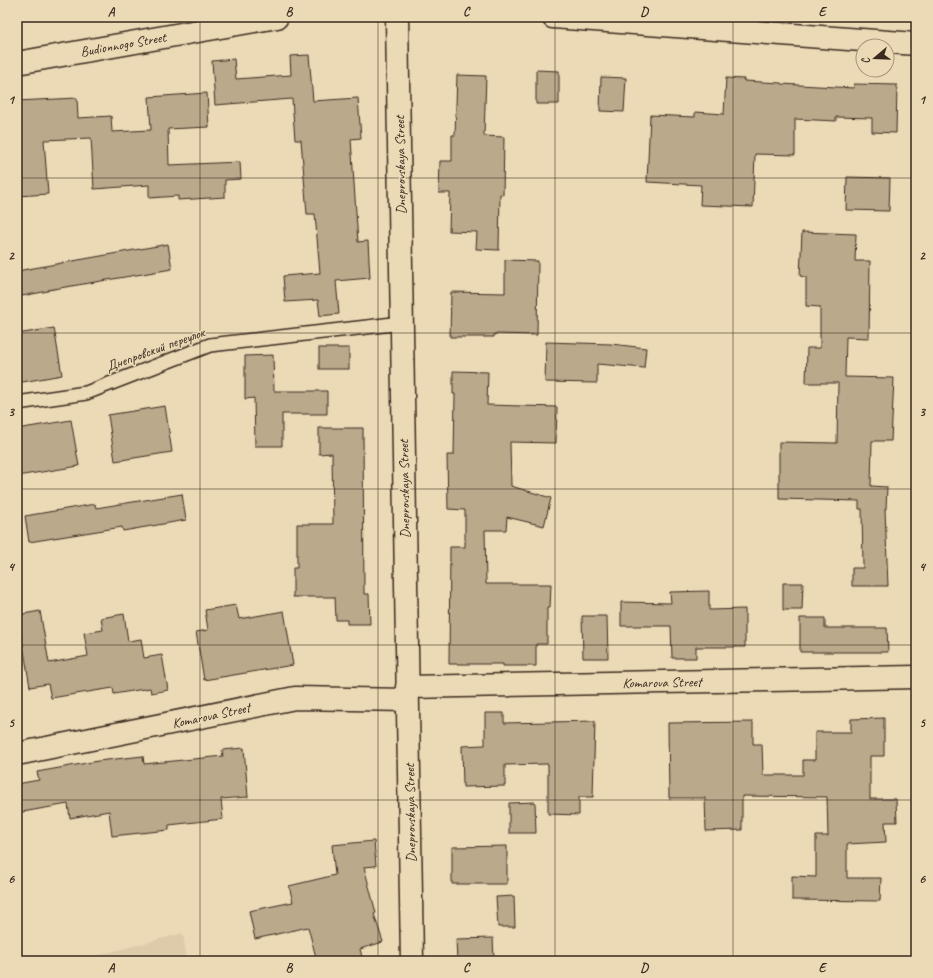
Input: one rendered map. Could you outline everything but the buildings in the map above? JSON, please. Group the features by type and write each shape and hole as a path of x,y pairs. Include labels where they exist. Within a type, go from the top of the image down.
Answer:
{"street":[{"name":"Budionnogo Street","path":"17,63 276,17"},
{"name":"Dneprovskaya Street","path":"397,17 412,961"},
{"path":"553,17 916,44"},
{"name":"Komarova Street","path":"17,754 295,698 407,693 916,677"}],"lane":[{"name":"Днепровский переулок","path":"17,403 86,393 210,345 402,322"}],"shaded area":[{"path":"183,933 187,961 76,961"}]}
